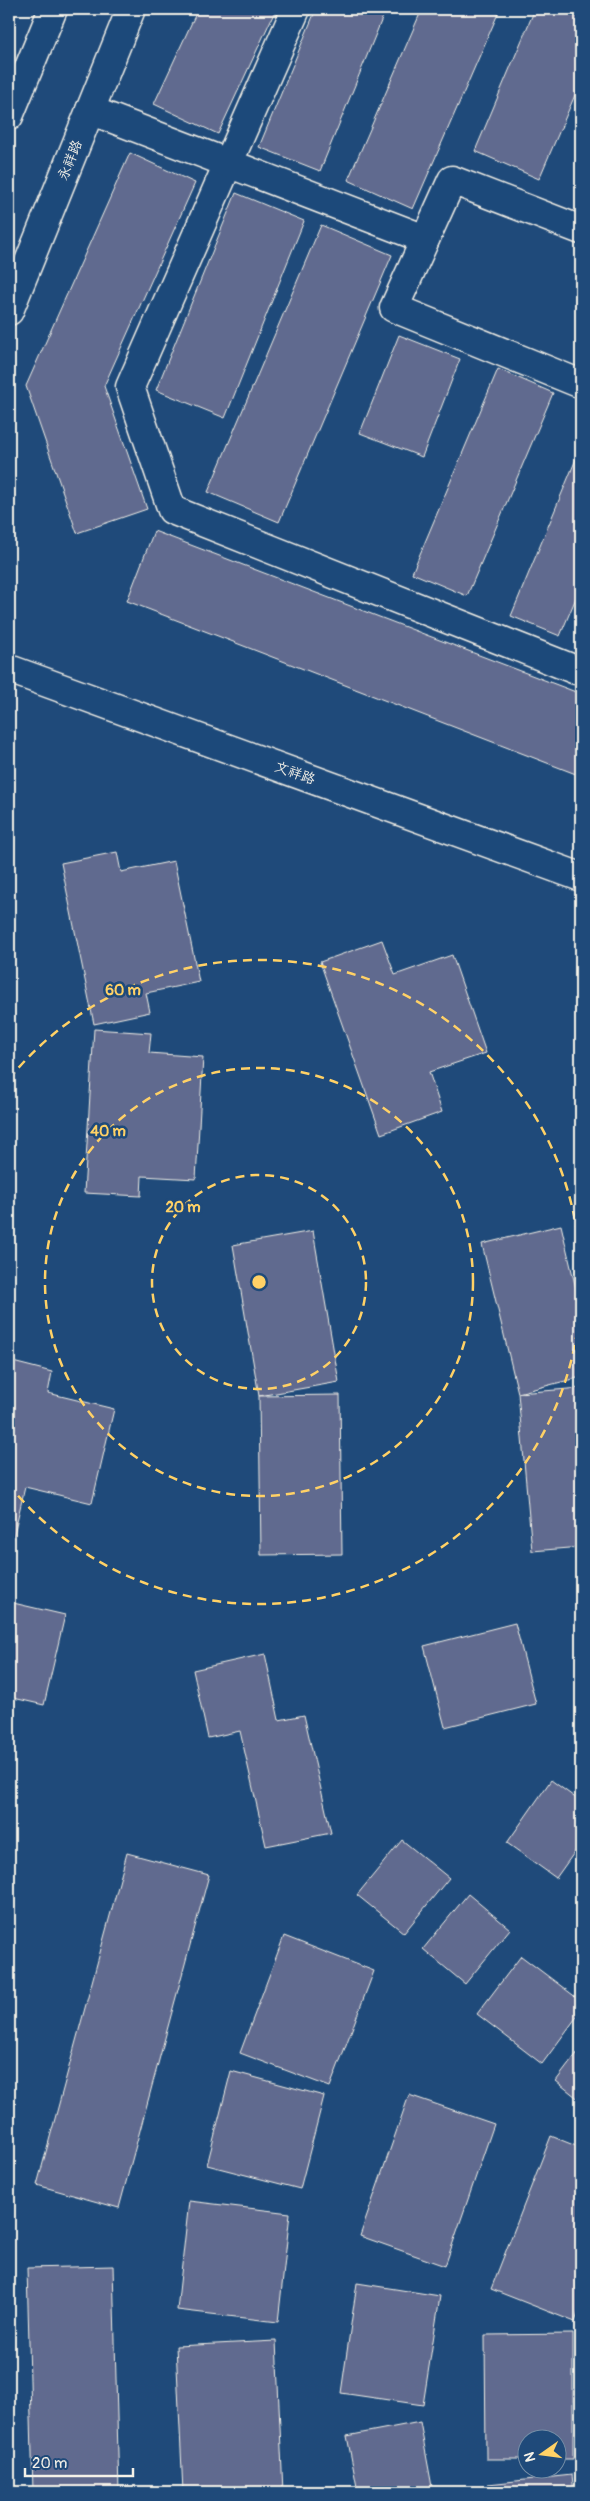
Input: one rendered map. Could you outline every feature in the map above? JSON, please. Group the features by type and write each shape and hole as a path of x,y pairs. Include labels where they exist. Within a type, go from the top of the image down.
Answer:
{"street":[{"path":"9,116 53,9"},
{"name":"永祥路","path":"9,311 131,9"},
{"path":"296,9 130,387 172,510 576,670 581,669"},
{"path":"90,110 426,239"},
{"path":"581,230 452,180 394,308 581,384"},
{"name":"文祥路","path":"9,669 581,877"}],"building":[{"path":"198,9 276,9 218,134 154,104"},
{"path":"316,9 386,9 320,171 259,147"},
{"path":"422,9 500,9 413,209 348,180"},
{"path":"535,9 581,9 581,81 539,179 475,151"},
{"path":"130,153 195,183 104,386 147,509 77,533 26,386"},
{"path":"236,193 304,221 225,418 156,390"},
{"path":"321,225 392,255 279,522 208,492"},
{"path":"399,335 460,359 422,457 360,433"},
{"path":"498,369 553,393 467,596 412,573"},
{"path":"581,447 581,586 560,636 511,616"},
{"path":"154,531 581,694 581,776 127,601"},
{"path":"117,852 121,872 174,861 199,982 146,993 150,1012 94,1024 61,863"},
{"path":"382,940 395,975 452,955 486,1053 429,1072 442,1112 381,1134 320,962"},
{"path":"94,1029 151,1033 149,1053 203,1057 196,1179 142,1176 141,1196 84,1193"},
{"path":"561,1225 581,1310 581,1377 518,1393 482,1244"},
{"path":"313,1231 339,1382 259,1396 233,1245"},
{"path":"9,1361 52,1372 48,1393 114,1409 92,1503 25,1487 9,1555"},
{"path":"581,1388 581,1547 532,1551 518,1393"},
{"path":"340,1395 342,1554 261,1555 259,1396"},
{"path":"9,1602 65,1615 44,1705 9,1697"},
{"path":"515,1623 536,1704 445,1727 424,1646"},
{"path":"265,1654 279,1720 304,1715 331,1833 266,1846 240,1731 208,1738 193,1670"},
{"path":"551,1780 581,1802 581,1843 556,1878 507,1843"},
{"path":"402,1840 449,1878 404,1933 357,1895"},
{"path":"127,1853 209,1875 119,2208 37,2185"},
{"path":"468,1894 510,1929 465,1984 423,1949"},
{"path":"284,1936 374,1971 330,2087 240,2053"},
{"path":"521,1956 581,2001 581,2011 542,2064 477,2014"},
{"path":"581,2048 581,2101 556,2081"},
{"path":"231,2071 324,2096 300,2189 207,2165"},
{"path":"409,2095 494,2124 445,2266 360,2236"},
{"path":"551,2136 581,2148 581,2305 575,2322 491,2289"},
{"path":"189,2201 290,2213 278,2322 177,2310"},
{"path":"113,2266 119,2492 33,2492 27,2268"},
{"path":"357,2283 440,2296 423,2405 341,2393"},
{"path":"573,2334 573,2459 568,2459 568,2428 518,2428 518,2459 486,2459 485,2335"},
{"path":"276,2341 283,2492 183,2492 176,2346"},
{"path":"420,2422 433,2492 358,2492 347,2436"},
{"path":"568,2475 572,2475 574,2492 489,2492 488,2484 544,2478 568,2478"}]}
